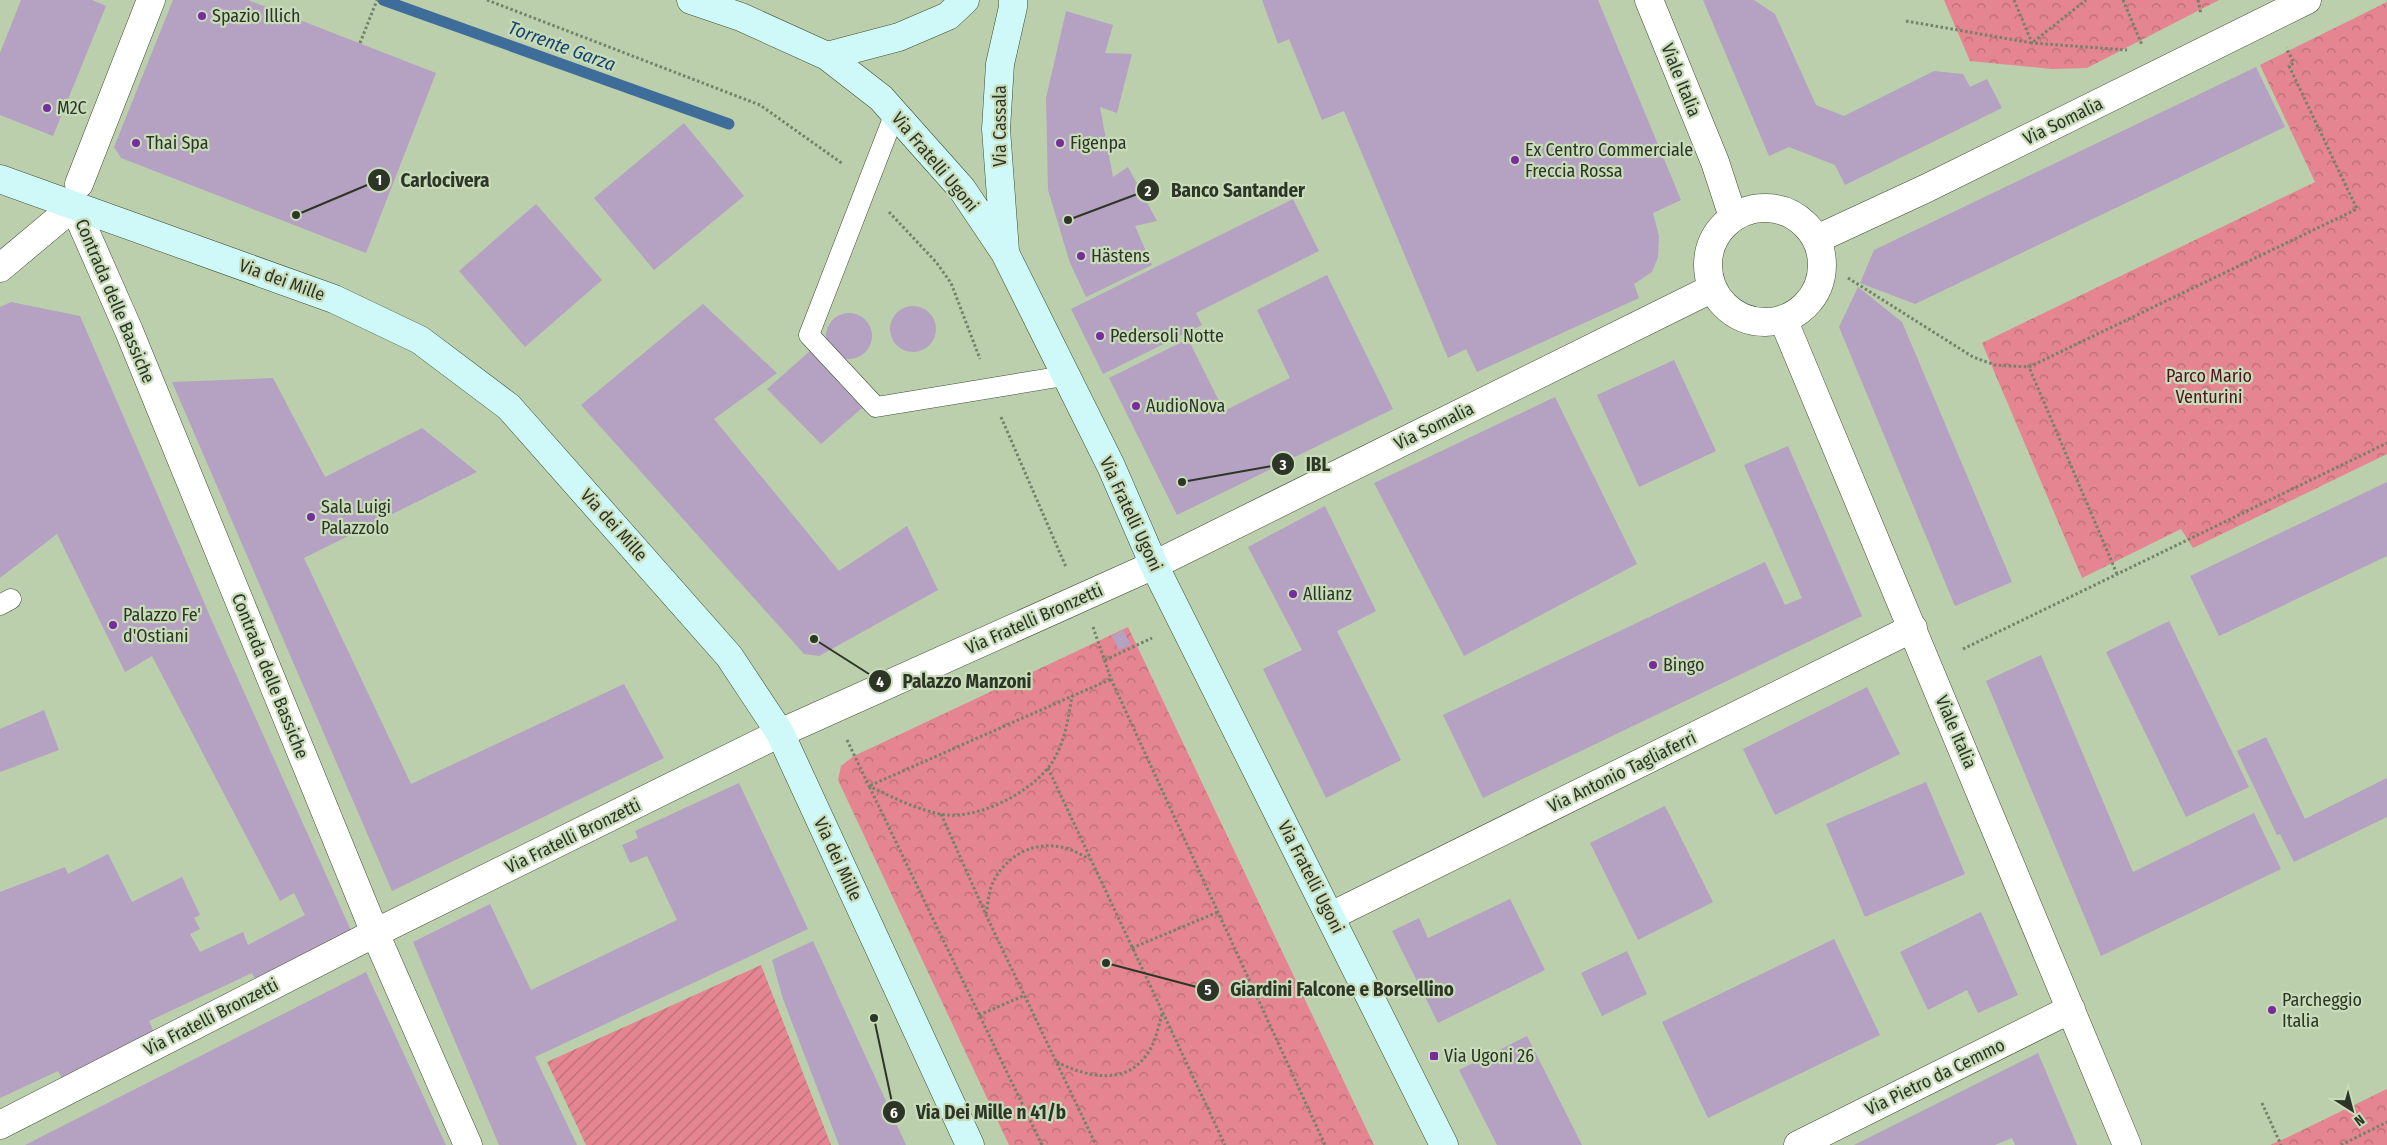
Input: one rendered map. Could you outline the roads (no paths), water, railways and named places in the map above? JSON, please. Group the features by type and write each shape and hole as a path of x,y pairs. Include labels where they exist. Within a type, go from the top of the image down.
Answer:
{"main road":[{"name":"Via Fratelli Ugoni","path":"691,0 736,9 827,56 880,98 962,188 1005,253 1064,376 1111,466 1154,565 1444,1145"},
{"path":"827,56 899,36 948,16 966,0"},
{"name":"Via Cassala","path":"1005,253 996,129 1000,64 1013,0"},
{"name":"Via dei Mille","path":"0,179 76,195 334,299 420,340 509,407 729,656 780,733 970,1145"}],"street":[{"path":"0,268 76,195 151,0"},
{"name":"Viale Italia","path":"1648,0 1715,162 1733,217"},
{"name":"Via Somalia","path":"1817,239 1936,184 2307,0"},
{"name":"Contrada delle Bassiche","path":"76,195 129,331 375,933 468,1145"},
{"path":"1756,208 1780,209 1802,220 1817,239 1823,263 1818,287 1804,307 1783,319 1762,322 1742,318 1724,305 1713,288 1708,273 1708,256 1713,241 1721,227 1733,217 1756,208"},
{"name":"Via Somalia","path":"1154,565 1713,288"},
{"name":"Viale Italia","path":"1783,319 2127,1145"},
{"name":"Via Fratelli Bronzetti","path":"0,1125 375,933 780,733 1154,565"},
{"name":"Via Antonio Tagliaferri","path":"1331,916 1913,628"},
{"name":"Via Pietro da Cemmo","path":"1798,1145 2071,1010"}],"lane":[{"path":"895,113 809,335 876,407 1064,376"}],"waterway":[{"name":"Torrente Garza","path":"383,0 729,124"}],"place":[{"name":"Spazio Illich","path":"202,16"},
{"name":"M2C","path":"47,108"},
{"name":"Thai Spa","path":"136,143"},
{"name":"Figenpa","path":"1060,143"},
{"name":"Ex Centro Commerciale Freccia Rossa","path":"1515,160"},
{"name":"Carlocivera","path":"296,215"},
{"name":"Banco Santander","path":"1068,220"},
{"name":"Hästens","path":"1081,256"},
{"name":"Pedersoli Notte","path":"1100,336"},
{"name":"AudioNova","path":"1136,406"},
{"name":"IBL","path":"1182,482"},
{"name":"Sala Luigi Palazzolo","path":"311,517"},
{"name":"Allianz","path":"1293,594"},
{"name":"Palazzo Fe' d'Ostiani","path":"113,625"},
{"name":"Palazzo Manzoni","path":"814,639"},
{"name":"Bingo","path":"1653,665"},
{"name":"Giardini Falcone e Borsellino","path":"1106,963"},
{"name":"Parcheggio Italia","path":"2272,1010"},
{"name":"Via Dei Mille n 41/b","path":"874,1018"},
{"name":"Via Ugoni 26","path":"1434,1056"}],"park label":[{"name":"Parco Mario Venturini","path":"2209,386"}]}
